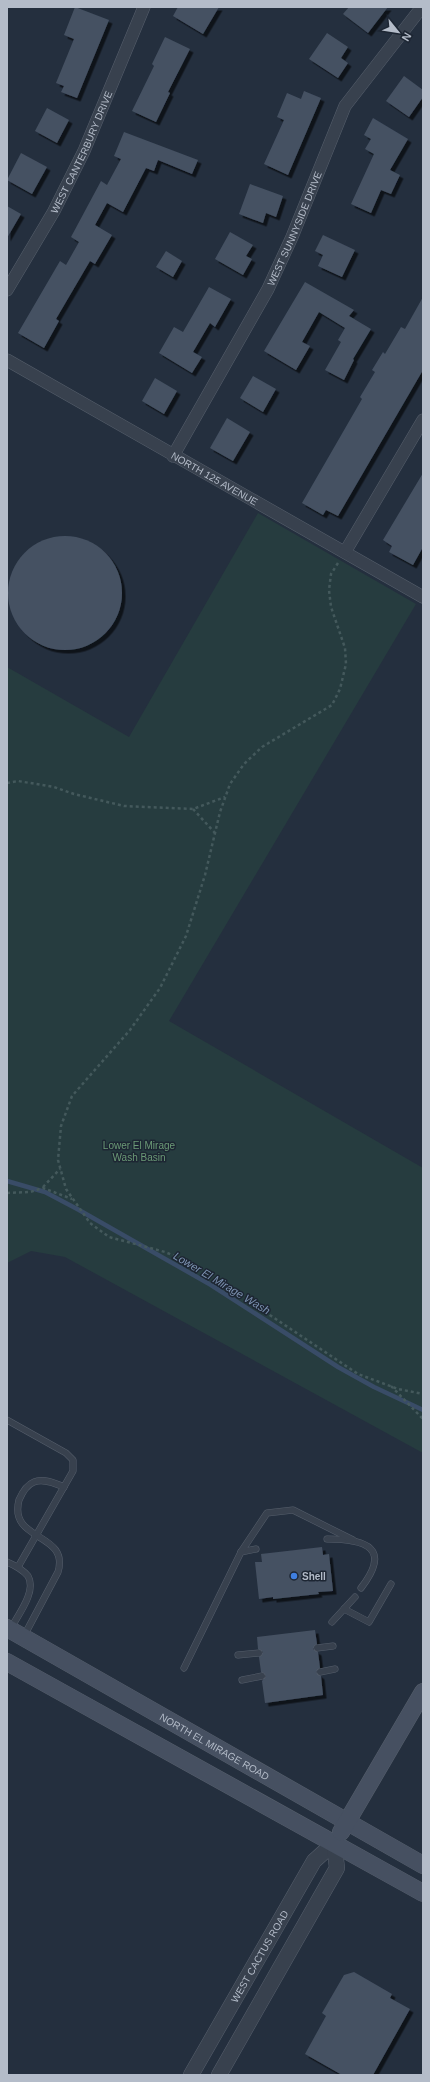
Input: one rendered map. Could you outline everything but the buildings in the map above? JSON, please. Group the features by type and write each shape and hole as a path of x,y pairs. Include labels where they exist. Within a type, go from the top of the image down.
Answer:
{"main road":[{"name":"NORTH EL MIRAGE ROAD","path":"13,1631 423,1865"},
{"path":"8,1664 423,1893"},
{"name":"WEST CACTUS ROAD","path":"334,1843 423,1692"}],"street":[{"name":"WEST CANTERBURY DRIVE","path":"7,290 54,211 80,158 144,7"},
{"name":"WEST SUNNYSIDE DRIVE","path":"173,456 268,289 292,237 345,106 422,7"},
{"name":"NORTH 125 AVENUE","path":"7,360 173,456 423,597"},
{"path":"345,552 423,420"},
{"path":"219,2075 337,1868 334,1843"},
{"name":"WEST CACTUS ROAD","path":"191,2075 314,1861 334,1843"}],"lane":[{"path":"7,1420 66,1454 73,1460 73,1471 18,1568"},
{"path":"13,1631 58,1572 61,1564 59,1553 51,1545 25,1528 19,1520 16,1511 21,1495 29,1484 36,1481 56,1483 64,1487"},
{"path":"184,1668 241,1552 267,1513 293,1510 371,1550 375,1556 375,1565 370,1576 361,1588"},
{"path":"327,1539 353,1540"},
{"path":"241,1552 256,1548"},
{"path":"7,1562 18,1568 27,1576 30,1583 26,1601 13,1631"},
{"path":"344,1609 369,1622 390,1584"},
{"path":"332,1622 355,1597"},
{"path":"317,1648 333,1646"},
{"path":"238,1655 259,1653"},
{"path":"320,1672 335,1669"},
{"path":"242,1680 262,1676"}],"path":[{"path":"345,552 331,574 329,590 331,607 345,648 346,664 340,689 332,705 262,747 244,764 230,784 215,834 205,875 186,936 160,988 130,1030 72,1096 61,1126 58,1160 66,1189 90,1223 109,1237 165,1252 192,1263 358,1374 390,1386 423,1394"},
{"path":"7,783 18,782 48,786 124,806 193,809 203,807 226,797"},
{"path":"193,809 215,834"},
{"path":"7,1193 30,1192 43,1188 60,1168"},
{"path":"43,1188 73,1199"},
{"path":"390,1386 423,1419"}],"green space":[{"name":"Lower El Mirage Wash Basin","path":"258,513 416,604 169,1021 423,1168 423,1453 65,1257 31,1251 7,1263 7,667 129,737"}],"waterway":[{"name":"Lower El Mirage Wash","path":"7,1181 45,1192 79,1210 211,1285 338,1367 374,1387 423,1410"}],"place":[{"name":"Shell","path":"294,1576"}]}
